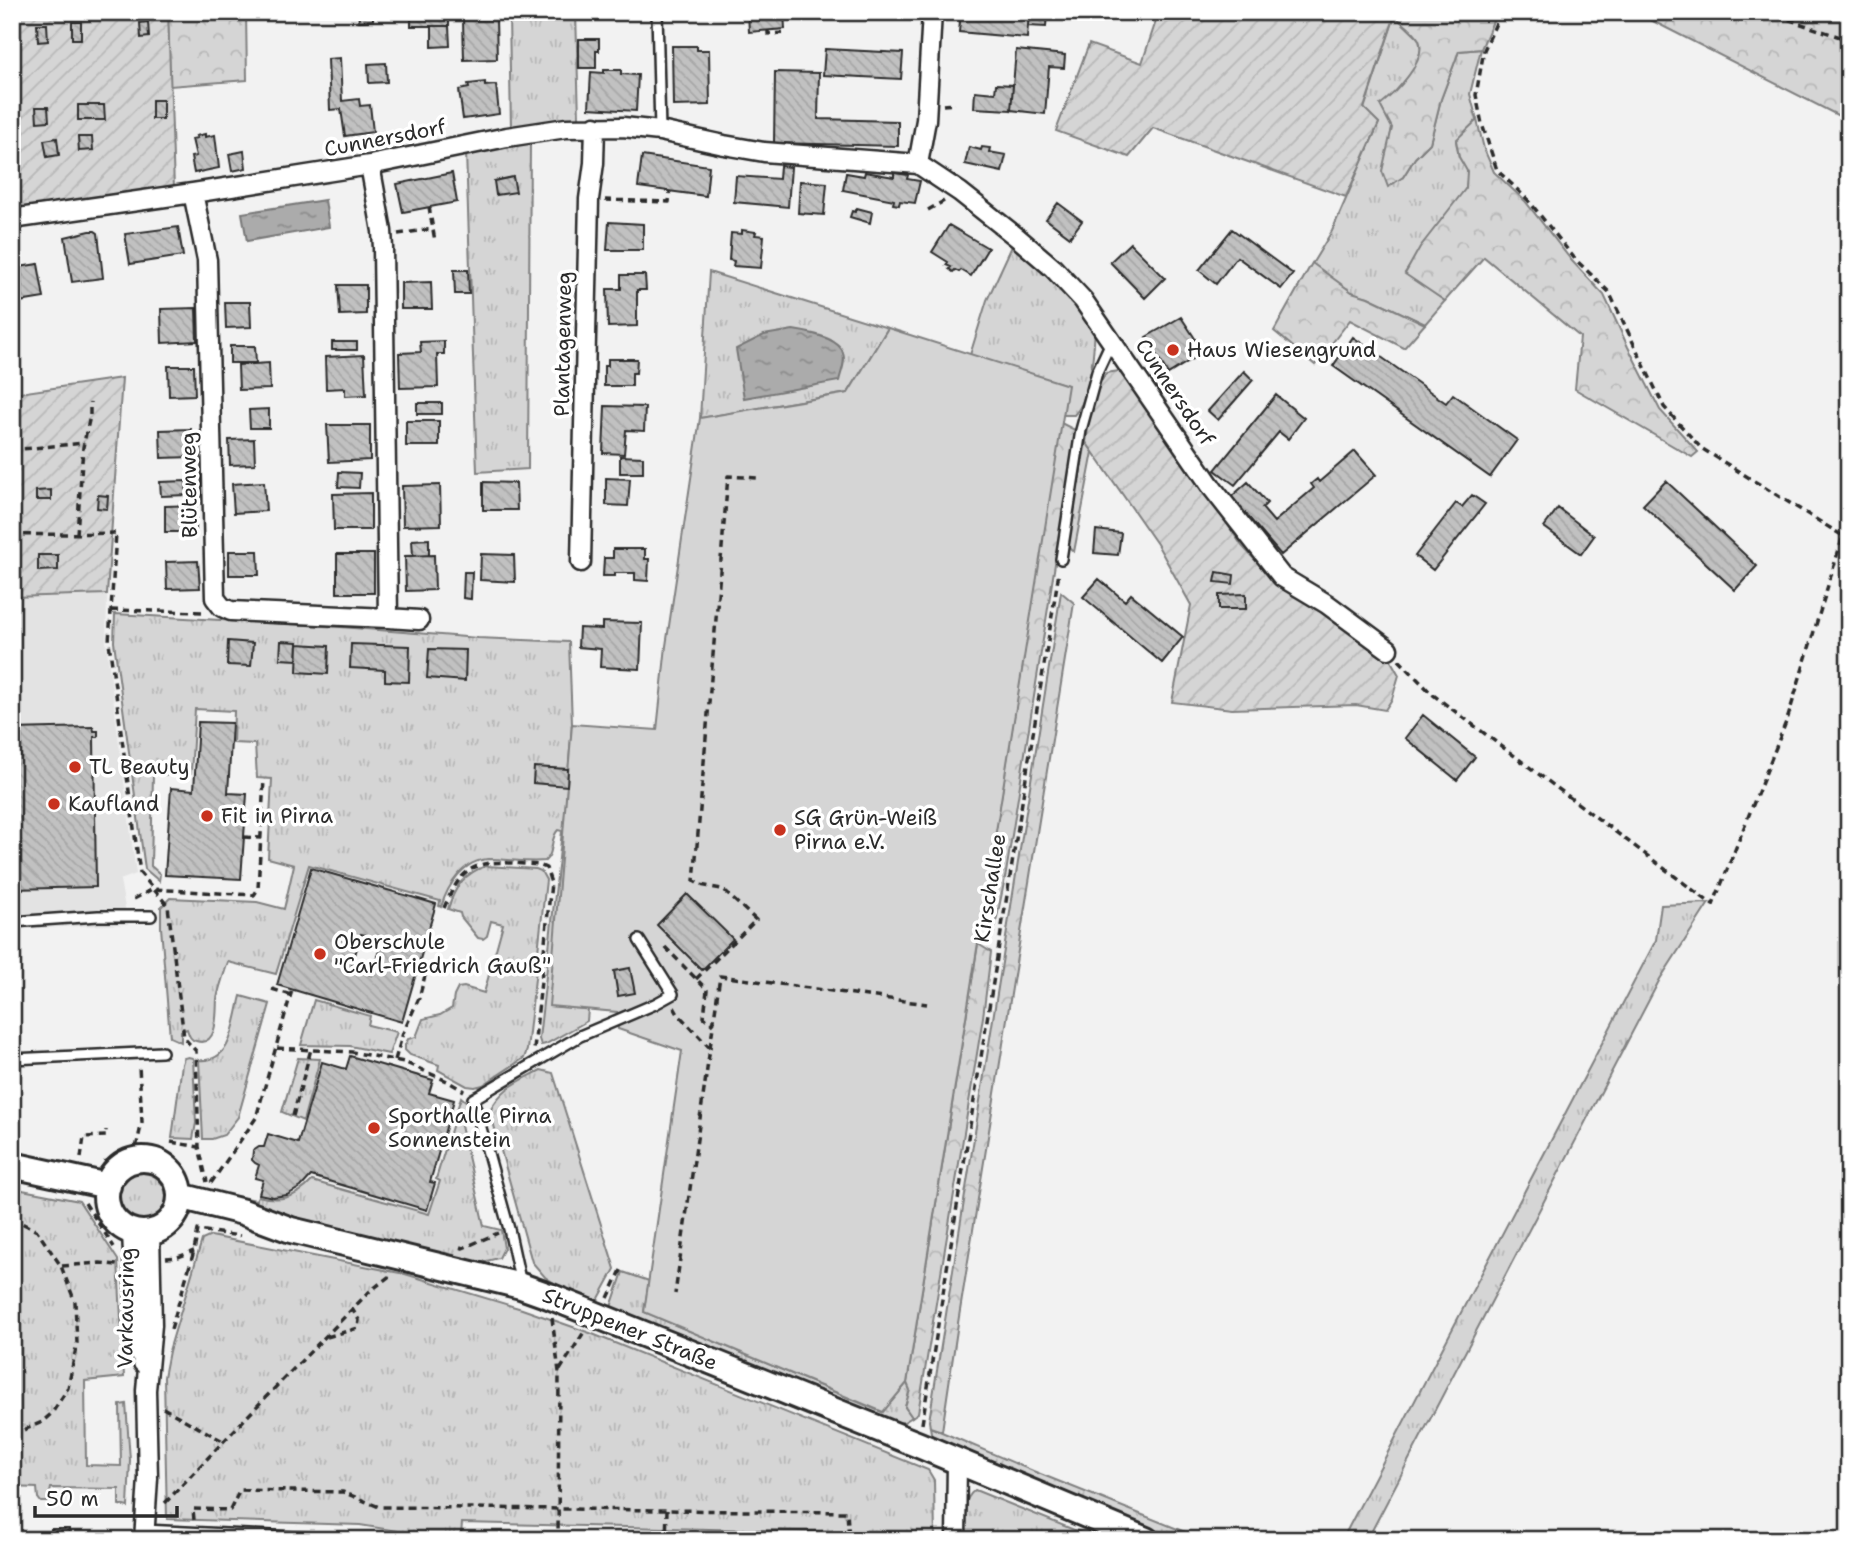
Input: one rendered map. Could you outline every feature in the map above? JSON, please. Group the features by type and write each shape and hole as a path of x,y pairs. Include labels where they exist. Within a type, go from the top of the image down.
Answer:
{"main road":[{"path":"12,1165 105,1174 115,1173 120,1167 133,1161 147,1159 162,1164 174,1175 180,1189 178,1206 167,1225 141,1232 118,1223 109,1210 105,1174"},
{"name":"Struppener Straße","path":"178,1206 243,1212 291,1230 521,1286 919,1445 1146,1540"}],"street":[{"path":"918,163 926,120 932,12"},
{"name":"Cunnersdorf","path":"12,219 370,165 507,137 595,126 660,131 764,152 918,163 960,192 1053,268 1083,300 1213,489 1282,577 1327,604 1388,649"},
{"name":"Plantagenweg","path":"581,562 589,199 595,126"},
{"path":"370,165 383,248 388,618"},
{"name":"Blütenweg","path":"193,193 207,260 214,587 215,598 222,607"},
{"path":"222,607 231,611 419,620"},
{"name":"Varkausring","path":"141,1232 152,1325 146,1384 149,1534"},
{"path":"956,1540 957,1462"}],"lane":[{"path":"657,12 660,131"},
{"path":"1061,559 1081,430 1097,372 1112,340"},
{"path":"12,922 98,916 151,916"},
{"path":"521,1286 509,1228 473,1099 580,1036 655,1004 673,993 639,940"},
{"path":"12,1059 162,1052"},
{"path":"149,1534 194,1532 357,1540"}],"path":[{"path":"1388,649 1432,694 1713,905 1788,717 1843,536 1701,448 1664,407 1609,292 1575,259 1528,200 1497,170 1476,95 1483,50 1500,12"},
{"path":"1766,12 1849,40"},
{"path":"768,30 768,34 787,33"},
{"path":"589,199 669,202 670,192"},
{"path":"429,207 435,241"},
{"path":"393,235 433,229"},
{"path":"77,534 90,402"},
{"path":"12,450 84,443"},
{"path":"696,979 756,920 722,889 700,885 694,881 727,476 758,478"},
{"path":"12,535 116,533 109,642 140,873 168,906 184,1038 196,1051 199,1147 208,1187 256,1118 292,992 272,989"},
{"name":"Kirschallee","path":"919,1445 1061,559"},
{"path":"111,610 206,612 222,607"},
{"path":"134,899 152,889 254,895 258,889 264,779"},
{"path":"244,837 262,838"},
{"path":"444,908 452,889 462,875 473,867 488,862 539,864 546,868 551,883 534,1049 535,1062"},
{"path":"665,947 707,990 704,1017 713,1025"},
{"path":"395,1060 426,972 417,968"},
{"path":"676,1294 720,976 927,1004"},
{"path":"667,997 678,1014 710,1048"},
{"path":"276,1048 352,1052 404,1062 460,1087 473,1099"},
{"path":"293,1116 311,1049"},
{"path":"105,1174 116,1159 136,1148 142,1122 138,1054"},
{"path":"83,1153 84,1137 106,1136 106,1130"},
{"path":"171,1142 199,1147"},
{"path":"81,1160 88,1162"},
{"path":"81,1197 115,1249"},
{"path":"12,1218 37,1231 61,1266 75,1302 77,1325 76,1355 68,1388 52,1413 42,1422 12,1435"},
{"path":"450,1245 463,1248 509,1228"},
{"path":"168,1337 198,1230"},
{"path":"157,1258 178,1257 194,1251"},
{"path":"149,1534 158,1510 223,1441 369,1292 412,1259"},
{"path":"61,1266 123,1266"},
{"path":"559,1371 597,1315 623,1266"},
{"path":"549,1296 559,1371 558,1540"},
{"path":"324,1338 358,1328 359,1320 352,1309"},
{"path":"161,1416 161,1407 223,1441"},
{"path":"194,1532 194,1509 230,1510 240,1490 343,1492 379,1507 847,1512 849,1540"},
{"path":"666,1540 667,1510"}],"shaded area":[{"path":"107,594 106,642 136,874 120,880 128,924 17,929 16,889 12,889 12,597"}],"green space":[{"path":"12,12 168,12 174,189 12,211"},
{"path":"168,12 246,12 247,80 170,86"},
{"path":"576,12 579,119 511,128 509,15"},
{"path":"1159,12 1396,12 1364,108 1379,123 1346,197 1153,128 1129,157 1056,131 1089,44 1142,63"},
{"path":"1396,12 1497,12 1481,49 1459,51 1441,99 1430,143 1415,158 1403,177 1388,187 1382,171 1392,128 1380,105 1408,76 1419,57 1420,48 1417,37 1395,16"},
{"path":"1635,12 1849,12 1849,121"},
{"path":"1395,16 1419,39 1421,50 1414,69 1394,94 1388,149 1403,177 1415,158 1430,143 1441,99 1459,51 1481,49 1470,94 1477,120 1456,141 1459,157 1468,171 1466,188 1405,273 1445,301 1425,324 1368,297 1352,293 1312,264 1332,231 1379,123 1364,109"},
{"path":"1477,120 1484,149 1494,172 1525,201 1572,261 1604,295 1660,410 1698,452 1692,457 1575,389 1580,337 1484,257 1445,301 1405,274 1420,247 1466,188 1467,171 1459,157 1456,140"},
{"path":"530,141 528,469 477,472 466,152"},
{"path":"1012,246 1055,284 1095,327 1088,386 1080,408 1074,415 1063,415 1067,385 970,355 987,300"},
{"path":"1312,263 1352,292 1425,324 1404,348 1350,320 1315,365 1274,331"},
{"path":"709,272 888,328 848,393 700,418"},
{"name":"SG Grün-Weiß Pirna e.V.","path":"888,328 1068,385 907,1383 883,1412 644,1312 682,1051 618,1029 617,1012 549,1006 572,724 657,730 666,646 700,418 848,393"},
{"path":"1119,371 1131,381 1242,546 1276,583 1316,605 1387,654 1399,675 1392,699 1385,710 1356,705 1232,709 1172,702 1191,605 1157,544 1086,442 1097,389 1106,373"},
{"path":"122,378 107,594 12,597 12,394"},
{"path":"1061,423 1075,430 1074,444 1006,873 994,932 980,930"},
{"path":"1086,442 1093,452 1074,552 1067,545"},
{"path":"1061,592 1074,603 942,1431 930,1427 929,1421"},
{"path":"115,614 569,642 572,724 550,1006 588,1009 587,1021 541,1045 539,1039 562,831 558,830 545,861 489,859 480,860 464,869 452,882 441,907 440,901 309,865 276,974 228,962 218,994 215,1027 209,1039 203,1042 194,1040 187,1029 181,1031 181,1042 170,1037 161,907 170,898 257,902 284,909 294,865 268,858 272,779 257,778 255,744 233,743 234,711 195,709 191,774 153,775 151,866 160,874 159,881 145,869 114,642"},
{"path":"486,866 536,869 541,871 546,880 527,1050 524,1058 483,1085 475,1087 467,1086 438,1070 439,1065 410,1055 405,1050 405,1045 408,1039 416,1037 423,1019 440,1015 452,1008 458,988 464,987 484,993 503,924 491,921 487,936 478,938 460,913 448,909 461,882"},
{"path":"1709,903 1660,979 1367,1540 1342,1540 1656,940 1661,905"},
{"path":"978,944 991,952 983,1017 918,1413 912,1417 905,1407 910,1390 907,1383"},
{"path":"241,996 270,1004 238,1117 224,1135 203,1139 199,1060 219,1055 225,1048 234,1028"},
{"path":"314,1000 370,1016 368,1025 397,1032 389,1054 350,1046 301,1045"},
{"path":"184,1058 193,1058 196,1123 193,1139 172,1138 182,1064"},
{"path":"298,1058 320,1059 303,1121 282,1112"},
{"path":"541,1070 553,1073 615,1269 597,1302 557,1285 545,1277 532,1262 490,1111 505,1091"},
{"path":"461,1097 468,1103 474,1121 459,1117 484,1226 501,1230 504,1248 499,1258 478,1263 463,1260 211,1198 216,1192 256,1200 258,1196 273,1199 287,1197 312,1181 429,1214 440,1181 436,1179"},
{"path":"142,1173 159,1180 166,1197 159,1214 142,1221 125,1214 118,1197 125,1180"},
{"path":"12,1188 79,1201 118,1260 124,1377 85,1381 86,1465 121,1466 120,1405 126,1404 130,1460 128,1507 119,1505 119,1489 51,1488 48,1502 41,1502 37,1488 12,1487"},
{"path":"211,1236 405,1274 522,1309 590,1333 928,1470 934,1480 935,1540 876,1540 875,1534 840,1532 462,1523 461,1536 422,1535 360,1525 167,1519 164,1377 169,1351 202,1240"},
{"path":"623,1272 649,1281 644,1312 882,1412 907,1383 910,1390 905,1407 912,1417 904,1422 889,1424 611,1307"},
{"path":"930,1427 1205,1540 1169,1540 932,1438"},
{"path":"975,1490 1099,1540 965,1540 965,1506"}],"water":[{"path":"325,200 329,227 247,241 242,213"},
{"path":"793,330 829,339 840,348 844,360 839,381 744,398 736,349 764,335"}],"building":[{"path":"358,12 373,12 373,20 359,21"},
{"path":"411,12 449,12 449,26 411,26"},
{"path":"748,12 784,12 785,29 749,32"},
{"path":"961,12 1029,12 1027,38 959,32"},
{"path":"1029,12 1047,12 1046,27 1028,26"},
{"path":"496,19 497,59 464,60 463,20"},
{"path":"72,22 81,22 81,39 72,39"},
{"path":"148,22 149,37 141,38 140,23"},
{"path":"37,24 47,24 48,41 38,42"},
{"path":"432,26 449,26 450,46 432,47"},
{"path":"579,39 599,39 596,68 579,68"},
{"path":"672,46 697,46 697,50 709,50 710,105 673,106"},
{"path":"825,49 903,53 901,79 823,75"},
{"path":"1016,50 1065,55 1064,68 1049,67 1045,114 1011,110"},
{"path":"340,58 342,101 359,99 360,106 370,105 373,132 345,136 341,109 330,110 328,59"},
{"path":"386,63 387,82 369,83 368,64"},
{"path":"604,70 621,70 621,74 638,75 636,111 589,108 591,72 604,73"},
{"path":"775,72 819,73 818,119 898,121 898,146 774,143"},
{"path":"485,82 485,86 496,85 499,114 463,119 459,90 469,88 468,84"},
{"path":"996,84 1013,85 1011,110 974,108 975,91 995,93"},
{"path":"152,100 163,100 163,119 152,119"},
{"path":"78,105 104,105 105,120 78,120"},
{"path":"36,107 48,107 49,121 37,122"},
{"path":"205,134 205,137 215,135 219,168 194,173 191,157 196,156 192,139"},
{"path":"78,137 92,137 93,150 79,151"},
{"path":"57,138 59,155 47,157 44,140"},
{"path":"969,147 981,150 982,147 990,148 989,152 1006,155 1002,172 965,164"},
{"path":"244,151 246,168 232,171 229,154"},
{"path":"642,156 709,166 706,196 638,187"},
{"path":"780,166 791,167 788,207 734,202 736,176 779,179"},
{"path":"865,172 894,177 894,173 908,175 907,179 920,181 915,203 900,201 899,205 893,204 894,200 843,190 846,173 864,176"},
{"path":"452,173 457,202 403,212 397,184"},
{"path":"513,177 516,192 496,195 494,181"},
{"path":"800,181 827,183 824,215 798,213"},
{"path":"1058,203 1082,221 1070,237 1046,219"},
{"path":"857,208 872,212 870,223 850,217 852,211 855,212"},
{"path":"609,222 643,224 643,250 607,250"},
{"path":"949,225 988,248 971,276 961,270 953,272 949,269 951,267 946,265 948,262 932,252"},
{"path":"178,227 183,256 130,264 125,234"},
{"path":"1232,229 1293,274 1281,289 1237,257 1216,284 1199,270"},
{"path":"742,230 764,236 761,268 733,266 734,261 729,260 731,233 742,234"},
{"path":"90,231 98,233 103,278 72,282 65,237"},
{"path":"1130,243 1165,278 1145,298 1110,262"},
{"path":"38,264 44,298 19,302 13,268"},
{"path":"454,270 468,270 469,294 455,294"},
{"path":"621,275 645,275 646,290 637,290 637,326 608,327 607,289 621,289"},
{"path":"431,282 432,309 401,309 401,283"},
{"path":"338,285 366,285 366,314 340,315"},
{"path":"225,302 250,302 251,327 226,328"},
{"path":"196,308 197,341 162,343 161,309"},
{"name":"Haus Wiesengrund","path":"1181,317 1196,340 1189,343 1197,356 1168,374 1146,337"},
{"path":"1353,337 1446,403 1453,394 1517,440 1490,477 1333,366"},
{"path":"444,341 444,354 437,354 438,387 400,388 399,353 421,352 420,342"},
{"path":"332,342 357,342 357,350 332,350"},
{"path":"230,346 255,346 256,363 230,363"},
{"path":"364,355 366,395 345,396 345,388 326,389 325,357"},
{"path":"608,359 637,359 636,373 632,373 632,386 604,386 604,366 608,366"},
{"path":"269,363 270,389 239,390 238,365"},
{"path":"168,366 194,366 195,395 169,396"},
{"path":"1244,371 1253,380 1218,420 1208,411"},
{"path":"1276,395 1304,418 1288,439 1279,432 1235,485 1215,470"},
{"path":"417,403 442,403 442,414 417,414"},
{"path":"605,406 645,407 644,431 626,430 624,454 603,453"},
{"path":"269,409 269,428 250,428 249,410"},
{"path":"406,421 439,421 439,446 406,446"},
{"path":"327,425 370,425 370,460 329,462"},
{"path":"191,429 192,457 161,458 160,430"},
{"path":"254,439 255,464 230,465 229,440"},
{"path":"1355,451 1376,475 1281,555 1231,497 1248,482 1267,503 1262,508 1274,522 1314,488 1311,484 1317,479 1319,482"},
{"path":"620,456 643,457 643,473 620,473"},
{"path":"339,472 360,473 359,488 338,487"},
{"path":"606,478 630,479 628,506 606,505"},
{"path":"186,481 187,495 161,496 160,482"},
{"path":"1666,481 1757,566 1735,590 1643,505"},
{"path":"264,482 266,511 234,513 232,484"},
{"path":"483,482 516,483 517,510 483,510"},
{"path":"440,485 441,525 403,526 402,486"},
{"path":"51,490 51,500 36,500 36,491"},
{"path":"371,493 371,530 334,530 333,494"},
{"path":"98,495 108,496 107,509 97,508"},
{"path":"1472,495 1485,504 1433,570 1415,556 1456,503 1462,507"},
{"path":"196,505 196,532 165,532 165,506"},
{"path":"1558,508 1594,536 1581,554 1544,527"},
{"path":"1096,530 1121,533 1118,555 1094,553"},
{"path":"429,539 429,555 413,556 412,540"},
{"path":"613,549 645,549 645,559 649,559 648,581 635,580 635,573 603,576 604,558 613,558"},
{"path":"229,551 258,551 259,575 229,575"},
{"path":"337,554 374,554 374,593 337,593"},
{"path":"481,554 514,555 515,582 480,580"},
{"path":"38,555 58,555 58,570 38,571"},
{"path":"434,555 435,590 406,591 405,556"},
{"path":"198,561 200,588 167,589 166,562"},
{"path":"464,572 472,572 471,599 463,598"},
{"path":"1217,572 1234,575 1233,584 1215,582"},
{"path":"1099,579 1125,601 1131,594 1183,637 1162,663 1083,597"},
{"path":"1246,594 1246,609 1219,609 1219,595"},
{"path":"602,622 642,623 640,669 600,667 601,649 578,647 579,628 602,629"},
{"path":"228,641 253,643 251,666 227,665"},
{"path":"281,641 298,642 297,660 280,659"},
{"path":"298,644 329,646 328,674 297,672"},
{"path":"351,644 410,646 409,682 385,681 385,670 350,668"},
{"path":"429,649 466,650 465,681 427,678"},
{"path":"1423,715 1475,757 1457,780 1405,738"},
{"name":"Fit in Pirna","path":"198,722 232,723 228,793 247,794 241,879 165,875 171,788 194,790"},
{"name":"Kaufland","path":"93,727 94,731 98,731 98,737 94,737 96,887 12,889 12,729"},
{"path":"534,767 568,769 567,786 533,783"},
{"name":"Oberschule \"Carl-Friedrich Gauß\"","path":"311,868 436,904 402,1022 277,985","holes":["361,934 382,939 372,975 351,969"]},
{"path":"687,894 733,939 702,970 657,925"},
{"path":"630,968 635,993 618,996 614,971"},
{"name":"Sporthalle Pirna Sonnenstein","path":"350,1056 433,1080 429,1093 454,1100 430,1182 435,1183 427,1210 311,1176 301,1187 287,1195 273,1197 259,1194 263,1180 255,1178 259,1165 252,1160 253,1151 264,1147 268,1134 298,1143 322,1062 346,1069"},
{"path":"51,1529 69,1529 69,1540 51,1540"}],"place":[{"name":"Haus Wiesengrund","path":"1173,350"},
{"name":"TL Beauty","path":"75,767"},
{"name":"Kaufland","path":"54,804"},
{"name":"Fit in Pirna","path":"207,816"},
{"name":"SG Grün-Weiß Pirna e.V.","path":"780,830"},
{"name":"Oberschule \"Carl-Friedrich Gauß\"","path":"320,954"},
{"name":"Sporthalle Pirna Sonnenstein","path":"374,1128"}]}
